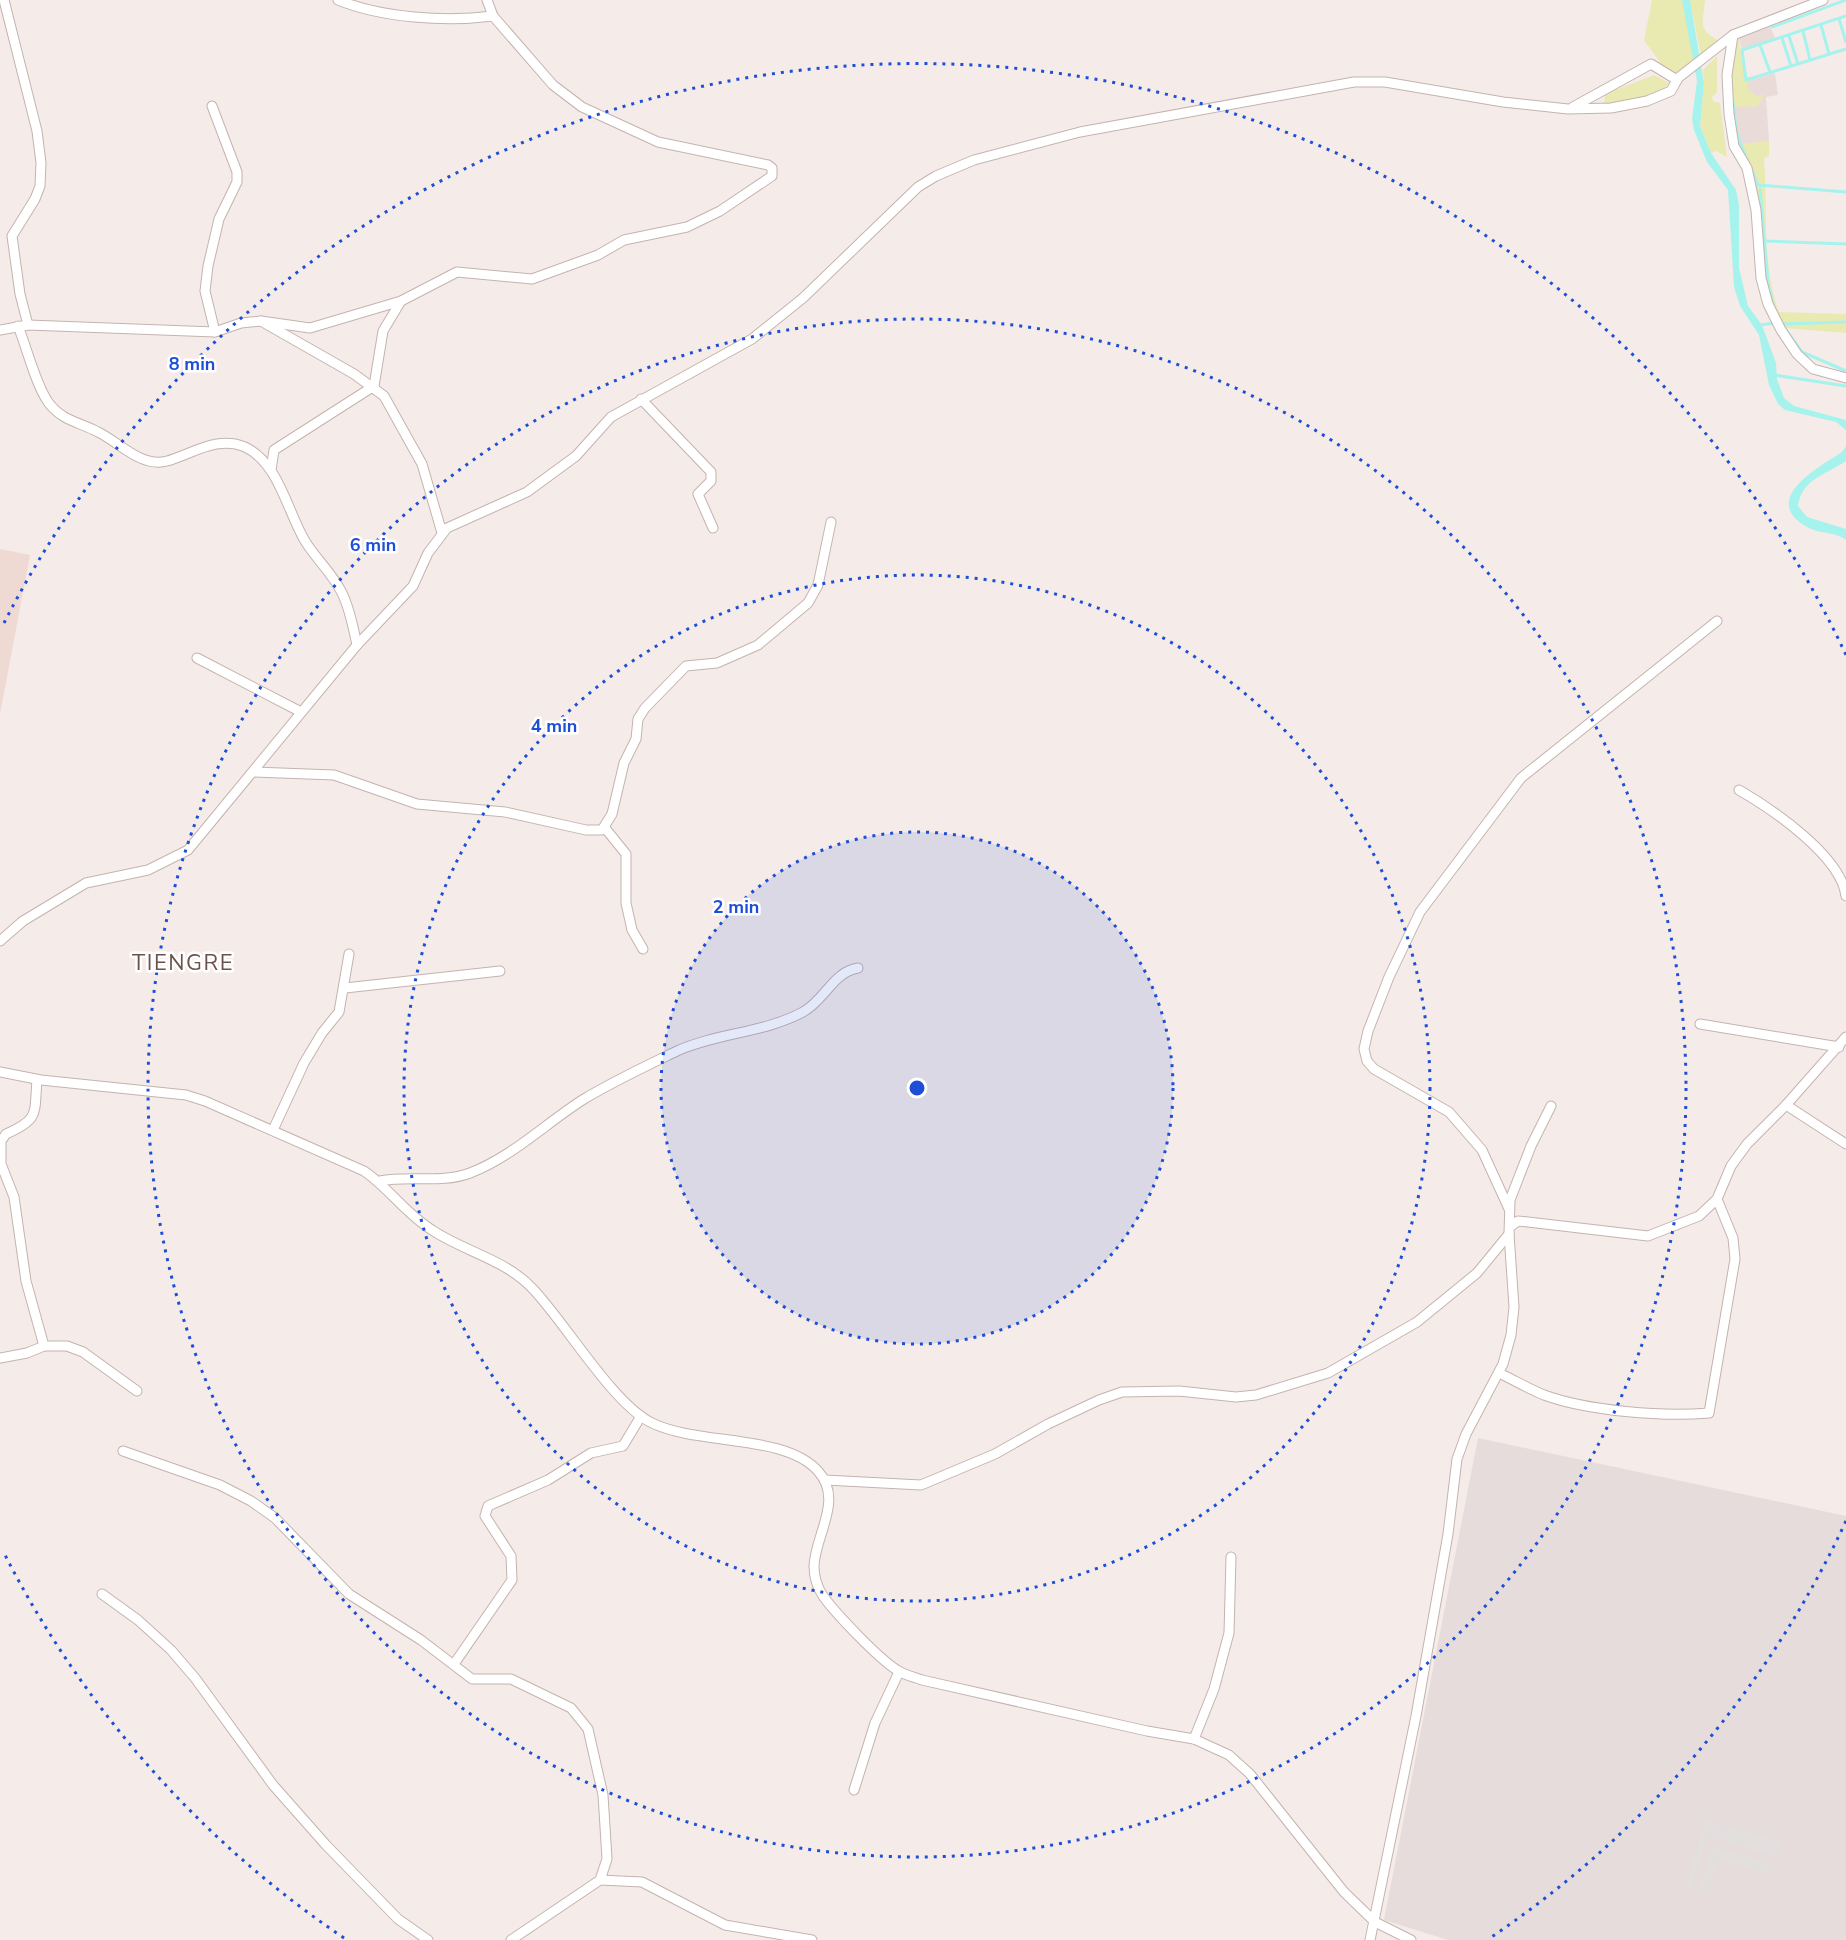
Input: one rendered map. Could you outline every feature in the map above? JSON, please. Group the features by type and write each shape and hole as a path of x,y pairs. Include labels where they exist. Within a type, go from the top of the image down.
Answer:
{"street":[{"path":"4,0 37,131 41,163 40,186 35,200 12,236 23,325 44,394 65,419 99,432 135,456 154,462 166,461 197,449 232,443 246,447 271,470 304,540 343,595 357,645"},
{"path":"338,0 369,10 423,16 465,20 493,16"},
{"path":"0,330 23,325 215,333 241,323 261,321 310,328 401,302 457,272 532,279 598,255 624,240 687,227 720,211 769,179 773,171 768,165 658,142 582,107 553,84 493,16 487,0"},
{"path":"0,941 22,921 86,883 148,870 188,850 357,645 413,586 428,553 442,533 465,519 511,501 535,487 576,456 611,417 641,399 717,361 752,339 803,298 918,187 936,176 974,160 1080,132 1354,82 1385,82 1503,102 1568,109 1611,108 1647,101 1671,91 1678,79 1733,35 1822,0"},
{"path":"1733,35 1727,75 1729,114 1734,146 1747,168 1756,210 1761,278 1768,304 1797,354 1813,369 1846,378"},
{"path":"1568,109 1651,64 1678,79"},
{"path":"212,106 237,172 237,182 219,219 208,266 205,291 215,333"},
{"path":"271,470 274,450 374,386 383,330 401,302"},
{"path":"261,321 374,386 384,396 422,464 442,533"},
{"path":"641,399 711,472 711,481 698,495 713,528"},
{"path":"254,772 334,775 417,804 505,812 594,831 605,828 612,814 624,763 636,739 638,719 645,708 686,666 717,663 750,649 808,603 818,585 831,522"},
{"path":"1509,1209 1482,1150 1449,1112 1374,1069 1367,1061 1364,1049 1368,1031 1389,977 1420,912 1521,778 1717,621"},
{"path":"197,658 301,712"},
{"path":"1739,790 1773,810 1828,858 1845,886 1846,896"},
{"path":"605,828 626,854 626,903 632,930 643,949"},
{"path":"273,1130 304,1063 322,1033 339,1012 345,988 349,954"},
{"path":"380,1181 395,1178 453,1178 471,1173 504,1156 584,1099 632,1073 680,1050 776,1023 804,1012 843,972 858,968"},
{"path":"345,988 500,971"},
{"path":"1700,1024 1839,1047"},
{"path":"825,1480 921,1485 995,1454 1089,1404 1122,1392 1179,1390 1236,1397 1274,1390 1328,1373 1418,1322 1477,1273 1518,1221 1648,1236 1699,1216 1717,1199 1731,1166 1747,1144 1786,1105 1846,1037"},
{"path":"0,1072 37,1080 186,1095 348,1162 380,1181 412,1216 433,1231 509,1269 532,1288 609,1383 641,1416 672,1431 764,1446 789,1454 816,1469 825,1480 830,1493 829,1507 814,1565 815,1581 824,1597 882,1660 899,1672 1147,1731 1194,1739 1229,1755 1250,1774 1322,1866 1375,1922 1411,1940"},
{"path":"37,1080 33,1118 25,1126 6,1134 0,1147 1,1164 16,1206 26,1281 44,1346"},
{"path":"1786,1105 1846,1144"},
{"path":"1370,1940 1416,1716 1448,1534 1457,1459 1466,1434 1499,1372 1511,1335 1514,1306 1509,1209 1514,1187 1551,1106"},
{"path":"1499,1372 1544,1395 1571,1403 1676,1416 1709,1413 1735,1259 1733,1238 1717,1199"},
{"path":"0,1358 27,1353 54,1344 83,1352 137,1391"},
{"path":"454,1664 512,1580 511,1556 485,1516 488,1506 548,1480 591,1453 622,1446 641,1416"},
{"path":"123,1451 220,1485 251,1501 275,1518 349,1594 454,1664 472,1679 511,1679 571,1708 585,1724 596,1757 603,1795 607,1859 600,1880"},
{"path":"1194,1739 1214,1689 1229,1633 1231,1557"},
{"path":"102,1594 138,1620 171,1650 195,1678 273,1785 326,1845 399,1919 428,1940"},
{"path":"854,1790 875,1723 899,1672"},
{"path":"512,1940 600,1880 642,1882 725,1925 812,1940"}],"shaded area":[{"path":"1769,24 1776,40 1742,50 1738,35"},
{"path":"1775,73 1778,95 1766,97 1769,141 1736,145 1730,86"},
{"path":"0,549 30,555 0,714"},
{"path":"1478,1438 1846,1516 1846,1940 1448,1940 1384,1920"},
{"path":"1705,1820 1780,1842 1776,1857 1707,1837 1691,1888 1685,1886"},
{"path":"1712,1846 1771,1864 1768,1874 1718,1859 1708,1893 1699,1891"}],"green space":[{"path":"1652,0 1682,0 1695,61 1674,76 1662,65 1644,40"},
{"path":"1690,0 1705,0 1704,28 1718,40 1701,56"},
{"path":"1738,35 1745,76 1750,77 1747,88 1756,96 1764,94 1758,106 1736,107 1723,90 1730,84 1735,39"},
{"path":"1717,56 1717,92 1712,97 1713,101 1720,103 1727,157 1716,151 1711,153 1700,125 1703,70"},
{"path":"1654,75 1669,83 1656,94 1640,100 1604,104 1605,94"},
{"path":"1769,141 1769,156 1764,158 1767,255 1773,293 1779,312 1846,314 1846,333 1785,328 1776,312 1766,284 1759,211 1736,145"}],"water":[{"path":"1682,0 1690,0 1704,83 1700,126 1711,153 1736,190 1739,205 1739,268 1748,306 1762,325 1776,363 1777,379 1784,398 1794,406 1846,420 1846,430 1836,422 1785,410 1778,404 1769,385 1759,335 1740,306 1734,287 1728,190 1707,162 1694,130 1692,119 1697,81"},
{"path":"1846,446 1846,461 1809,484 1800,497 1798,506 1807,517 1846,529 1846,540 1811,529 1796,519 1789,508 1790,497 1796,486 1842,452"}],"waterway":[{"path":"1772,27 1846,0"},
{"path":"1846,16 1742,50 1746,80 1846,49"},
{"path":"1839,19 1846,42"},
{"path":"1821,25 1829,54"},
{"path":"1803,31 1810,60"},
{"path":"1789,36 1798,64"},
{"path":"1782,38 1791,66"},
{"path":"1760,45 1770,72"},
{"path":"1733,103 1737,134 1747,160"},
{"path":"1751,168 1758,185 1846,192"},
{"path":"1760,190 1768,283 1774,308"},
{"path":"1765,241 1846,244"},
{"path":"1782,324 1846,322"},
{"path":"1760,325 1775,323"},
{"path":"1784,327 1802,352 1846,371"},
{"path":"1774,375 1846,386"}],"district":[{"name":"TIENGRE","path":"183,963"}]}
